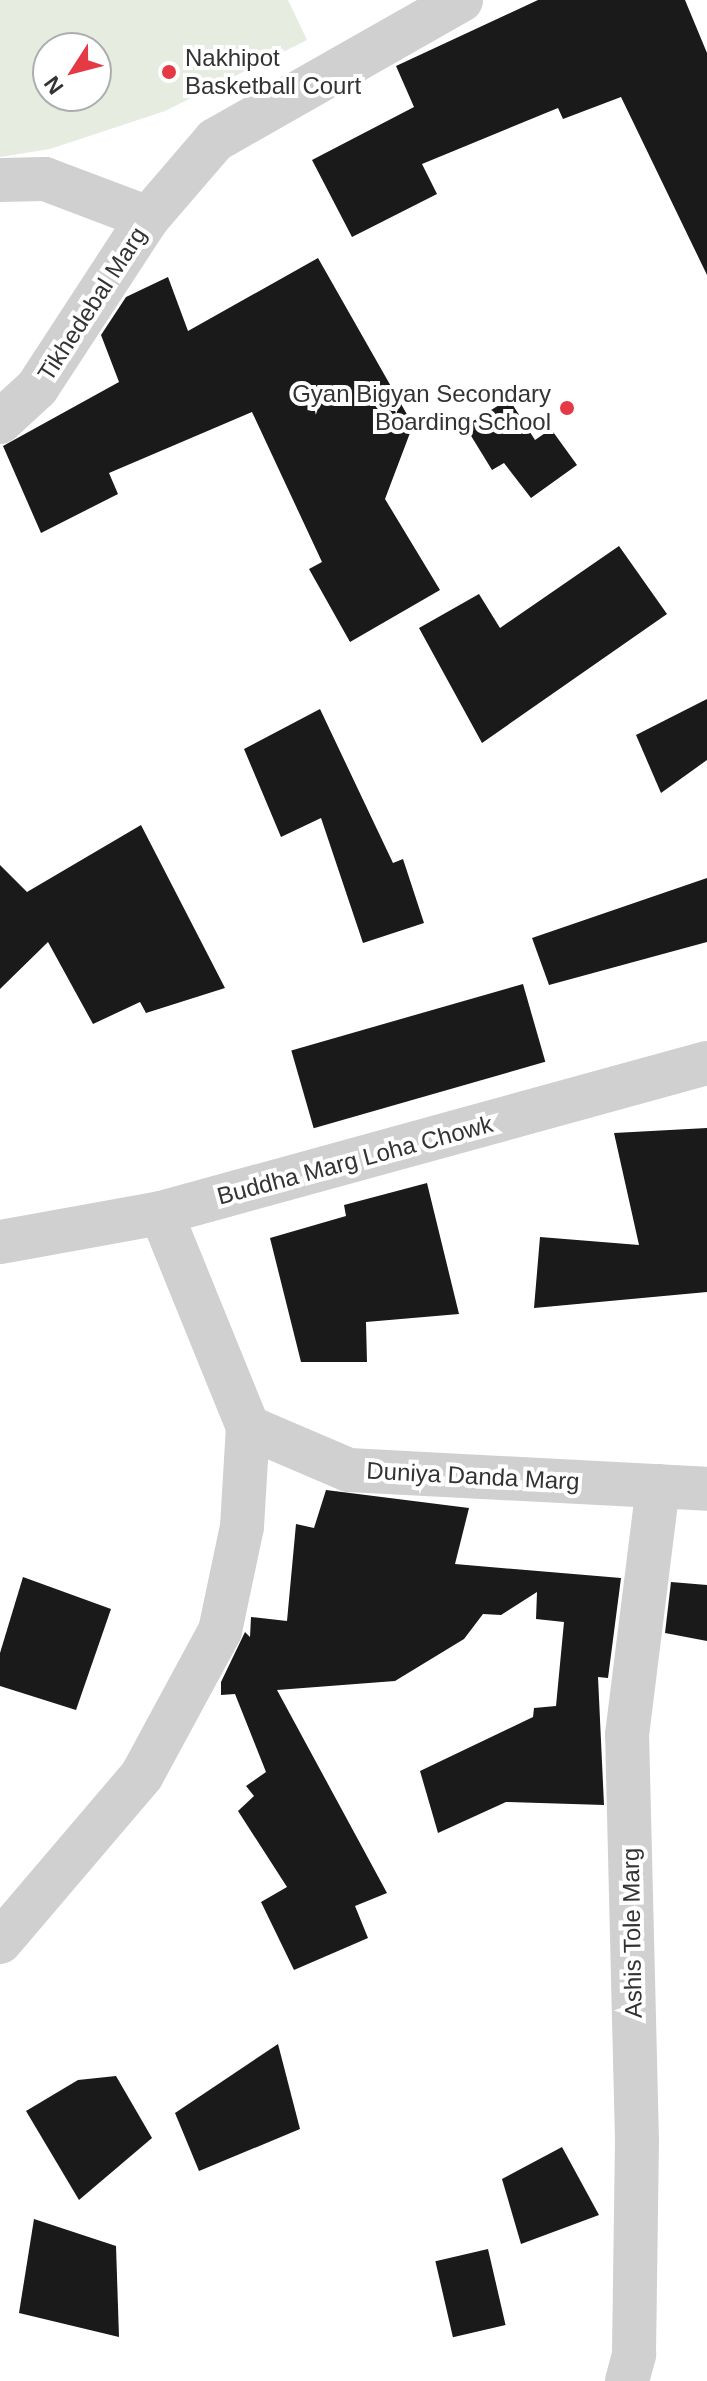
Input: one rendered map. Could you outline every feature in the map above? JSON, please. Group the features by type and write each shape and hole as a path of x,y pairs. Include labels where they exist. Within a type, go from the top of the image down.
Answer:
{"street":[{"name":"Tikhedebal Marg","path":"0,422 37,388 148,218 215,140 461,0"},
{"path":"0,180 45,179 148,218"},
{"name":"Buddha Marg Loha Chowk","path":"0,1242 161,1213 707,1063"},
{"path":"0,1942 142,1775 220,1631 242,1527 248,1427 161,1213"},
{"name":"Duniya Danda Marg","path":"248,1427 349,1470 707,1489"},
{"name":"Ashis Tole Marg","path":"627,2381 634,2354 637,2141 627,1735 658,1486"}],"shaded area":[{"name":"Nakhipot Basketball Court","path":"0,0 288,0 307,40 165,111 50,149 0,157"}],"building":[{"path":"538,0 685,0 707,53 707,275 621,97 563,119 558,108 422,164 437,194 352,237 312,160 414,107 396,66"},
{"path":"318,258 413,425 385,499 440,590 350,642 309,569 322,562 252,412 109,473 118,494 41,533 3,446 119,382 101,335 126,297 168,277 188,331"},
{"path":"509,399 535,440 551,429 577,465 531,498 504,463 492,470 465,426"},
{"path":"619,546 667,614 482,743 419,628 479,594 500,628"},
{"path":"707,699 707,760 661,793 636,735"},
{"path":"320,709 393,863 403,859 424,923 363,943 321,818 281,837 244,749"},
{"path":"141,825 225,988 146,1013 140,1002 93,1024 48,942 0,989 0,865 27,892"},
{"path":"707,878 707,942 549,985 532,938"},
{"path":"523,984 545,1062 314,1128 291,1050"},
{"path":"707,1128 707,1292 534,1308 540,1237 639,1245 614,1133"},
{"path":"427,1183 459,1314 366,1322 367,1362 301,1362 270,1238 346,1216 344,1205"},
{"path":"326,1490 469,1508 455,1564 621,1578 608,1678 598,1677 604,1805 506,1802 438,1833 420,1771 533,1717 534,1708 556,1706 564,1622 536,1619 537,1592 501,1615 483,1614 464,1639 395,1681 277,1690 387,1893 355,1906 368,1938 294,1970 261,1902 287,1887 238,1811 254,1796 246,1786 266,1772 235,1694 221,1695 221,1682 245,1632 250,1637 251,1617 287,1621 296,1524 314,1528"},
{"path":"23,1577 111,1609 76,1710 0,1686 0,1653"},
{"path":"671,1582 707,1585 707,1641 665,1633"},
{"path":"278,2044 300,2129 199,2171 175,2113"},
{"path":"116,2076 152,2138 79,2200 26,2111 78,2080"},
{"path":"562,2147 599,2215 521,2244 502,2179"},
{"path":"34,2219 116,2246 119,2337 19,2313"},
{"path":"488,2249 506,2325 453,2337 435,2261"}],"place":[{"name":"Nakhipot Basketball Court","path":"169,72"},
{"name":"Gyan Bigyan Secondary Boarding School","path":"567,408"}]}
